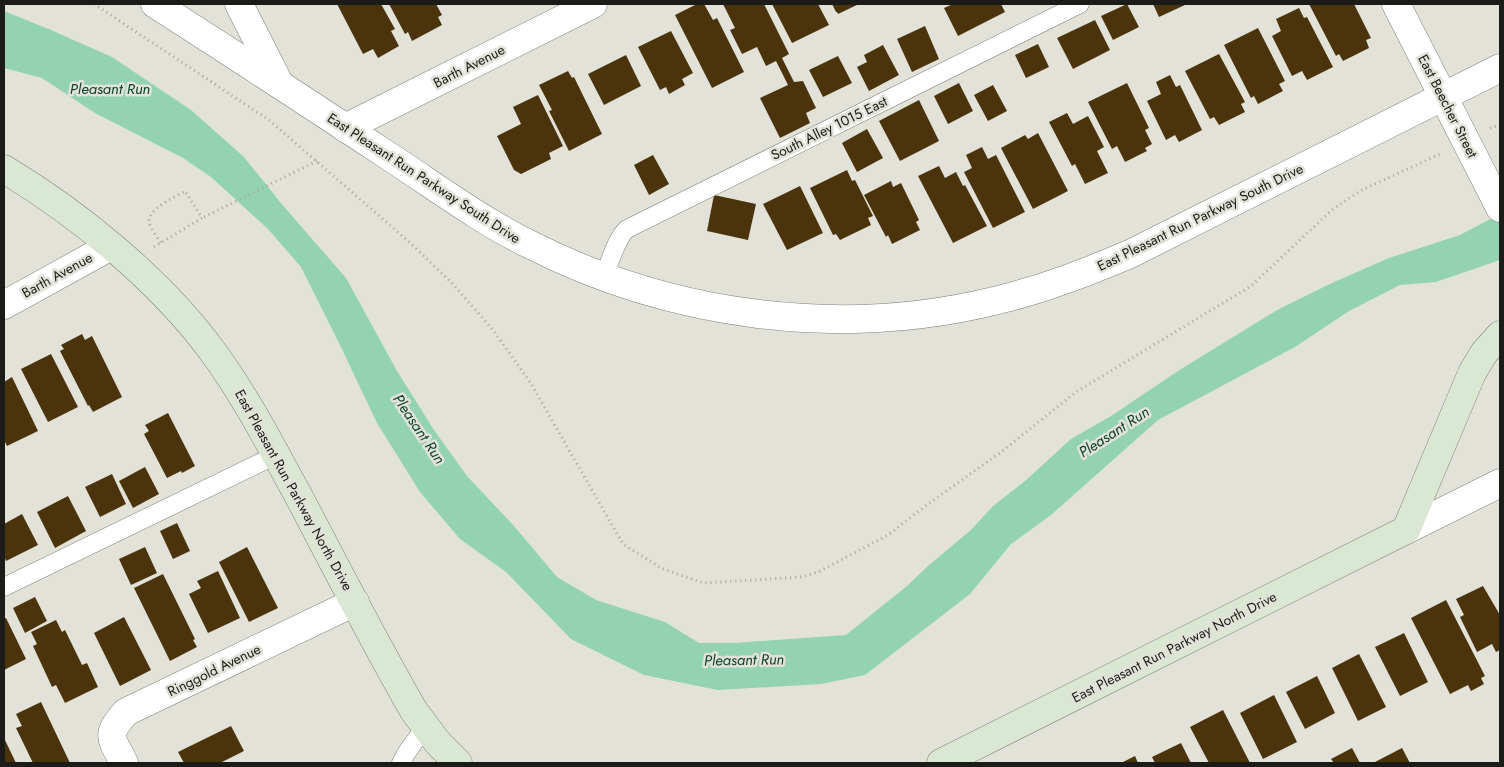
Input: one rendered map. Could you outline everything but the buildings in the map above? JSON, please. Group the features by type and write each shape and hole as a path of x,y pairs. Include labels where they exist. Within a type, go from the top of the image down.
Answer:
{"street":[{"name":"East Pleasant Run Parkway South Drive","path":"155,4 449,197 507,232 553,256 604,277 649,292 694,303 763,315 802,318 906,315 995,301 1045,287 1130,254 1500,68"},
{"path":"239,4 279,84"},
{"name":"Barth Avenue","path":"345,128 593,4"},
{"name":"East Beecher Street","path":"1396,4 1500,208"},
{"name":"East Pleasant Run Parkway North Drive","path":"4,169 27,183 111,246 142,273 179,310 212,351 242,394 414,711 425,727 458,763"},
{"name":"Barth Avenue","path":"4,305 111,246"},
{"path":"1406,530 1472,373 1484,353 1500,335"},
{"name":"East Pleasant Run Parkway North Drive","path":"941,763 1500,483"},
{"name":"Ringgold Avenue","path":"124,763 112,739 113,727 126,712 355,602"}],"lane":[{"name":"South Alley 1015 East","path":"604,277 620,239 627,229 1080,4"},
{"path":"4,587 276,455"},
{"path":"401,763 425,727"}],"path":[{"path":"204,217 317,161"},
{"path":"152,249 202,218 185,191 156,208 150,214 149,222 161,243"}],"water":[{"name":"Pleasant Run","path":"4,11 112,57 191,110 244,157 346,278 397,371 434,430 467,476 514,526 557,577 596,600 665,622 699,643 734,643 846,635 907,586 971,530 993,506 1025,481 1071,439 1111,416 1181,369 1279,309 1389,258 1460,235 1500,214 1500,260 1436,282 1400,285 1349,311 1295,347 1158,420 1051,515 1011,544 970,594 865,675 821,684 718,690 644,675 571,639 506,572 460,539 420,492 377,423 301,267 268,229 211,177 183,158 95,113 42,78 4,68"}]}
